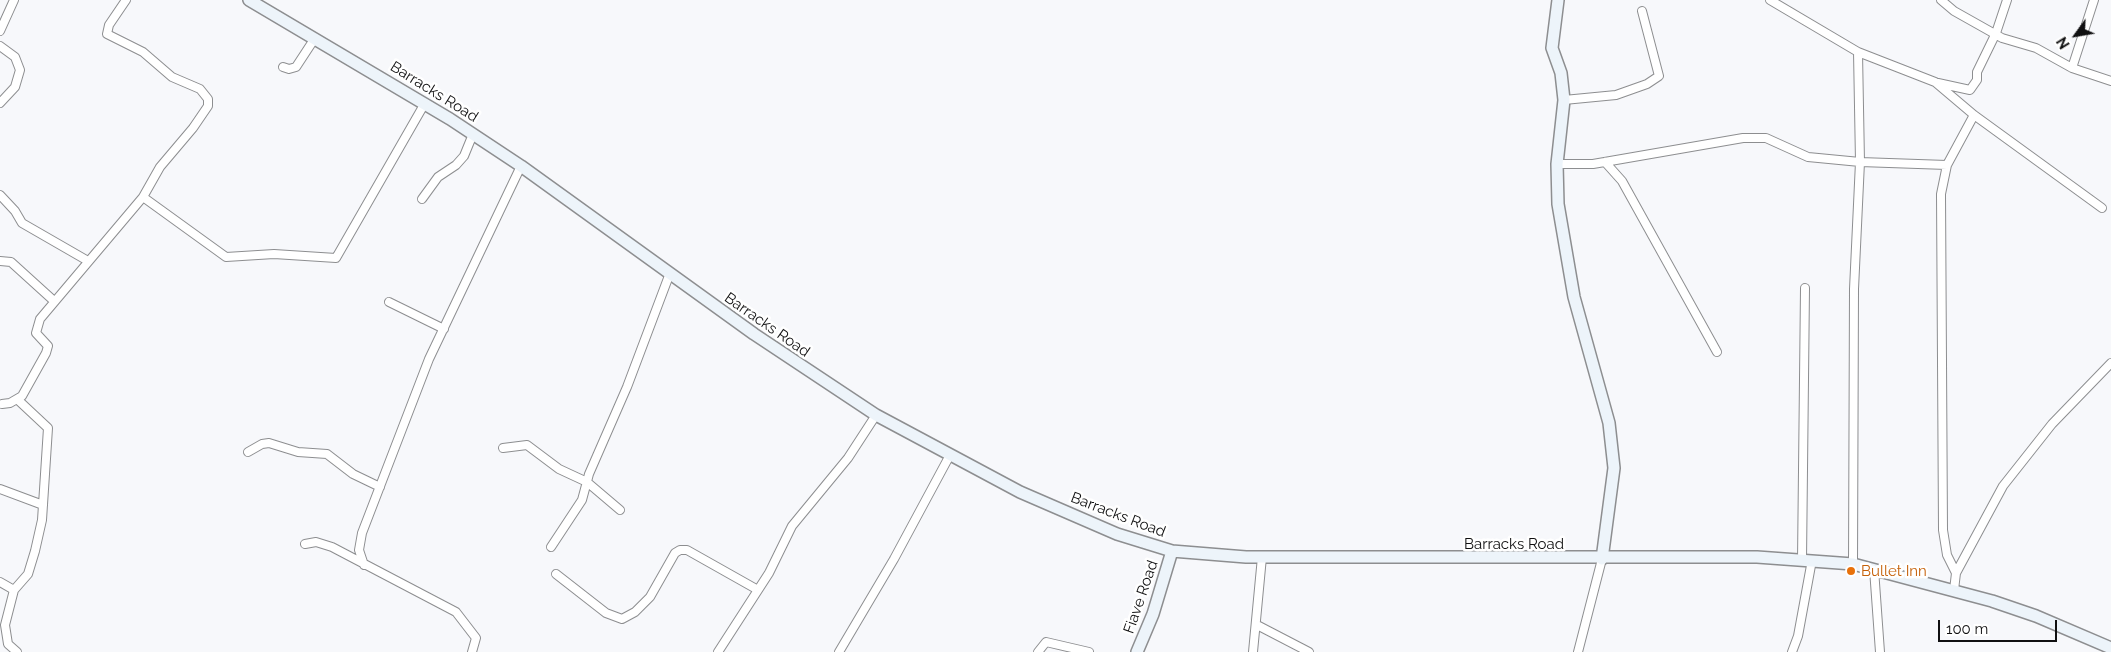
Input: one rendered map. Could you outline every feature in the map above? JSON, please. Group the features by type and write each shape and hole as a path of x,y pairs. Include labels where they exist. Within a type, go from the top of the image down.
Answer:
{"street":[{"path":"0,31 14,0"},
{"path":"2,404 17,399 25,390 47,351 48,346 36,333 38,324 54,301 143,197 160,167 193,128 209,102 200,89 172,77 143,52 107,34 109,25 126,0"},
{"name":"Barracks Road","path":"248,0 425,103 473,134 521,166 802,368 876,415 1020,492 1118,534 1172,551 1262,557 1602,559 1757,557 1853,564 1954,590 2036,616 2111,648"},
{"path":"1558,0 1552,48 1561,73 1564,100 1557,164 1558,204 1574,297 1609,424 1614,468 1602,559 1578,652"},
{"path":"1770,0 1858,52 1934,82 1952,88 1970,90 1996,33 2007,0"},
{"path":"1941,0 1954,11 2016,43 2036,48 2072,68 2111,82"},
{"path":"2072,68 2094,0"},
{"path":"1564,100 1616,95 1647,84 1659,76 1642,11"},
{"path":"283,67 289,69 296,67 315,38"},
{"path":"0,46 15,56 20,70 15,87 0,103"},
{"path":"1853,564 1854,289 1860,162 1858,52"},
{"path":"1934,82 1974,115 2102,208"},
{"path":"143,197 226,257 274,254 336,258 425,103"},
{"path":"1956,573 1947,555 1943,530 1940,202 1942,181 1947,165 1974,115"},
{"path":"422,199 438,177 456,165 464,156 473,134"},
{"path":"1557,164 1605,162 1751,138 1766,138 1808,157 1860,162 1947,165"},
{"path":"1605,162 1622,181 1717,352"},
{"path":"364,565 358,550 359,543 429,359 521,166"},
{"path":"0,194 22,222 88,261"},
{"path":"0,261 11,262 54,301"},
{"path":"551,547 582,500 587,482 627,387 670,274"},
{"path":"1792,652 1798,636 1807,560 1805,288"},
{"path":"389,302 444,329"},
{"path":"1954,590 1956,573 2003,486 2014,470 2052,424 2111,363"},
{"path":"17,399 48,428 43,505 35,551 28,574 14,590 6,625 8,644 17,652"},
{"path":"718,652 758,590 792,526 848,458 876,415"},
{"path":"248,452 262,444 269,443 298,452 327,454 353,474 380,487"},
{"path":"502,448 527,445 559,469 587,482 620,510"},
{"path":"839,652 894,559 950,455"},
{"path":"0,489 43,505"},
{"path":"305,544 316,542 324,544 456,612 476,638 472,652"},
{"path":"556,574 606,613 622,619 635,612 650,597 673,557 680,550 687,550 758,590"},
{"name":"Fiave Road","path":"1137,652 1153,614 1172,551"},
{"path":"1253,652 1262,557"},
{"path":"1874,569 1880,652"},
{"path":"0,582 14,590"},
{"path":"1257,625 1309,652"},
{"path":"1038,652 1046,642 1089,652"}],"place":[{"name":"Bullet Inn","path":"1851,571"}]}
